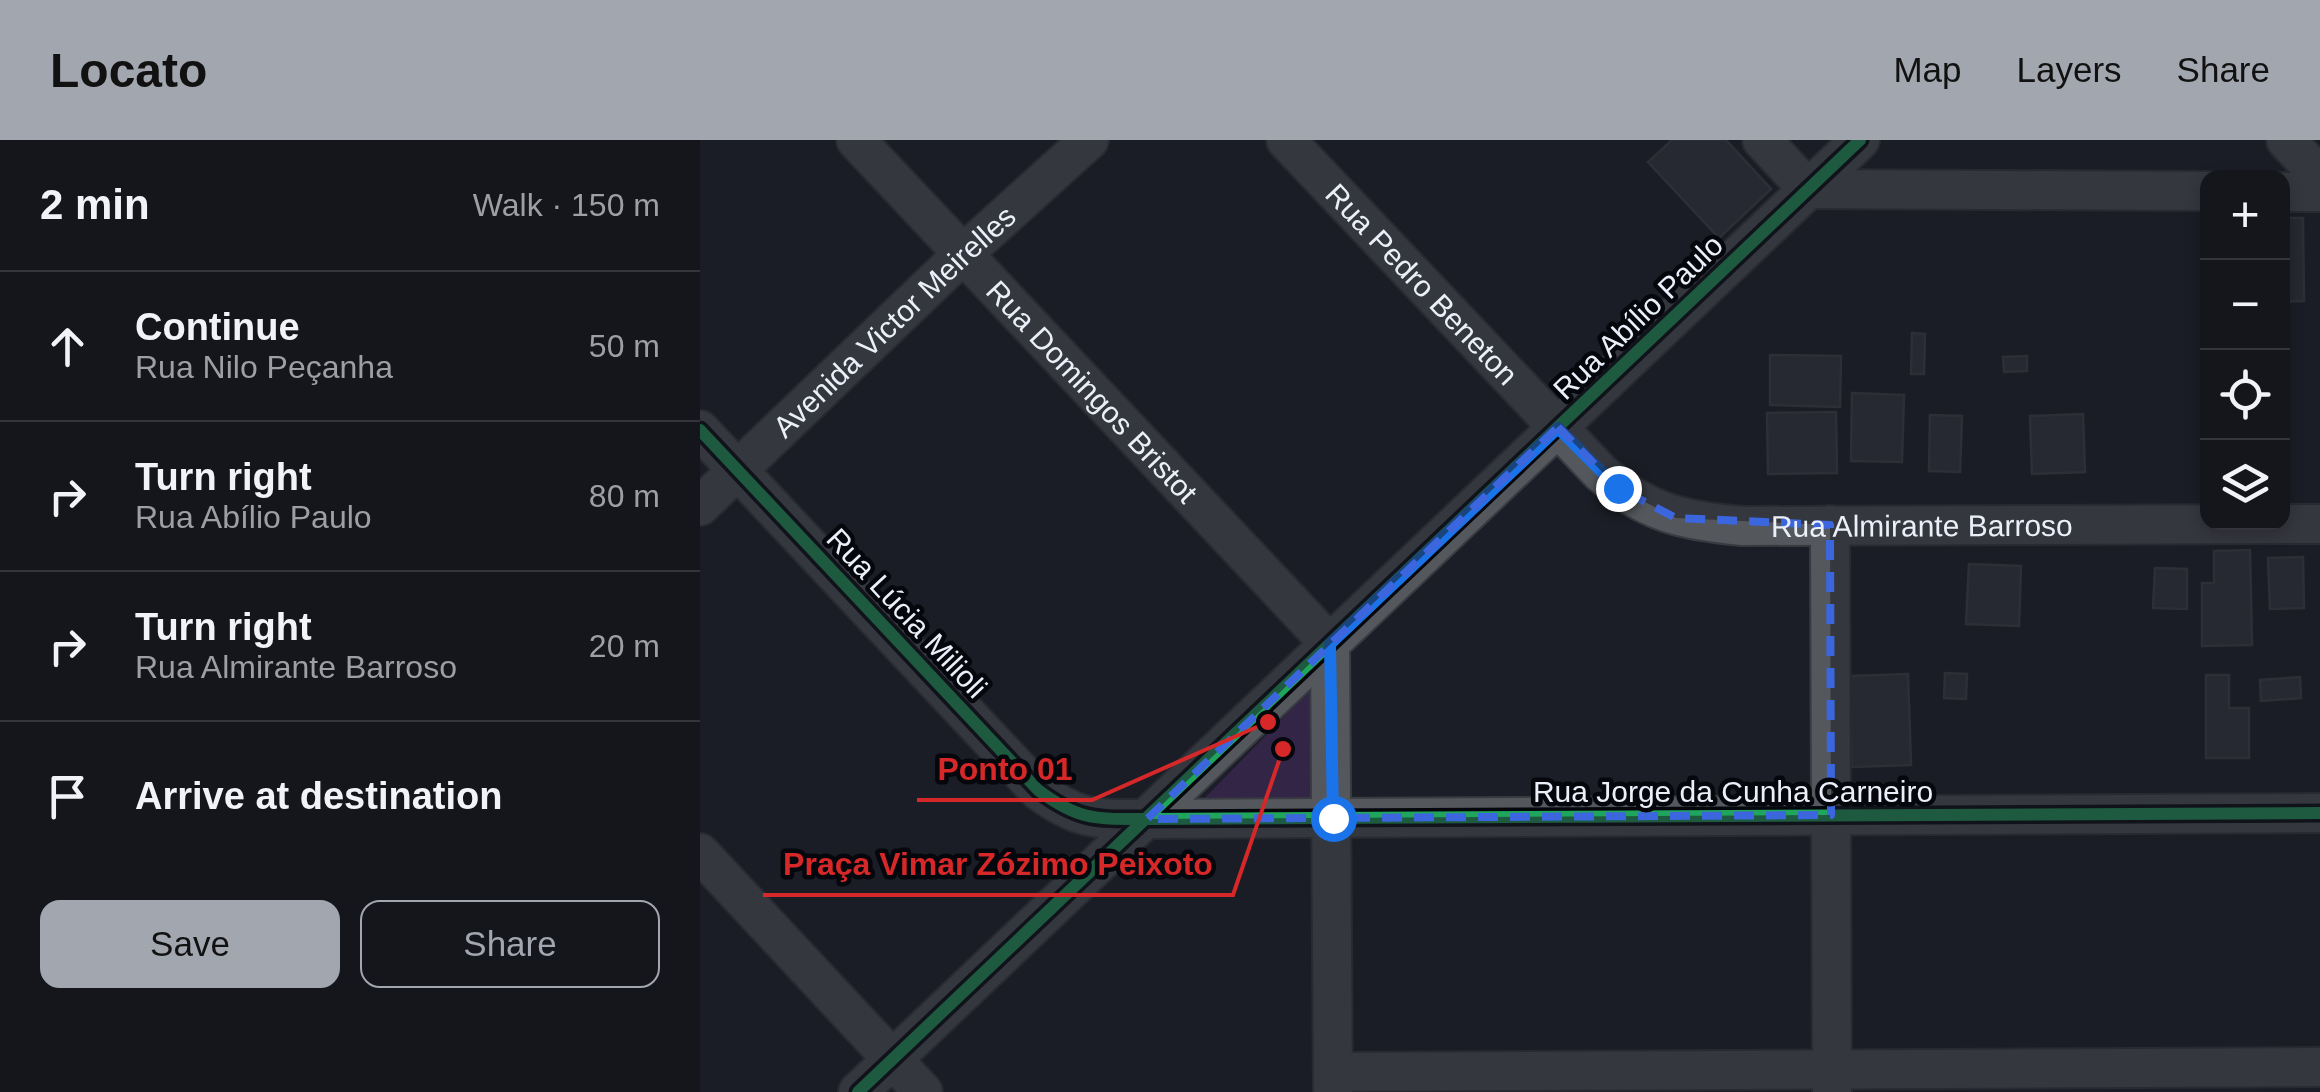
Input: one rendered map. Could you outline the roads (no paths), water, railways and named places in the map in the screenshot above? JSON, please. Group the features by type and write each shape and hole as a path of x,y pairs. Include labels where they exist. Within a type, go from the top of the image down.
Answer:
{"street":[{"name":"Rua Domingos Bristot","path":"856,140 1330,644"},
{"name":"Avenida Victor Meirelles","path":"700,506 964,254 1090,140"},
{"name":"Rua Pedro Beneton","path":"1286,140 1558,428"},
{"path":"1762,140 1808,189 2200,191"},
{"name":"Rua Abílio Paulo","path":"858,1092 1860,140"},
{"path":"2286,140 2320,176"},
{"path":"2290,192 2320,192"},
{"name":"Rua Almirante Barroso","path":"1558,428 1618,488 1676,518 1743,526 2320,524"},
{"name":"Rua Lúcia Milioli","path":"700,430 1038,790 1079,816 1147,819"},
{"path":"1830,525 1832,1081"},
{"path":"1330,644 1334,1082 1832,1081 2320,1067"},
{"name":"Rua Jorge da Cunha Carneiro","path":"1147,819 2320,812"},
{"path":"700,854 923,1092"}],"place":[{"name":"Ponto 01","path":"1268,722"},
{"name":"Praça Vimar Zózimo Peixoto","path":"1283,749"}]}
